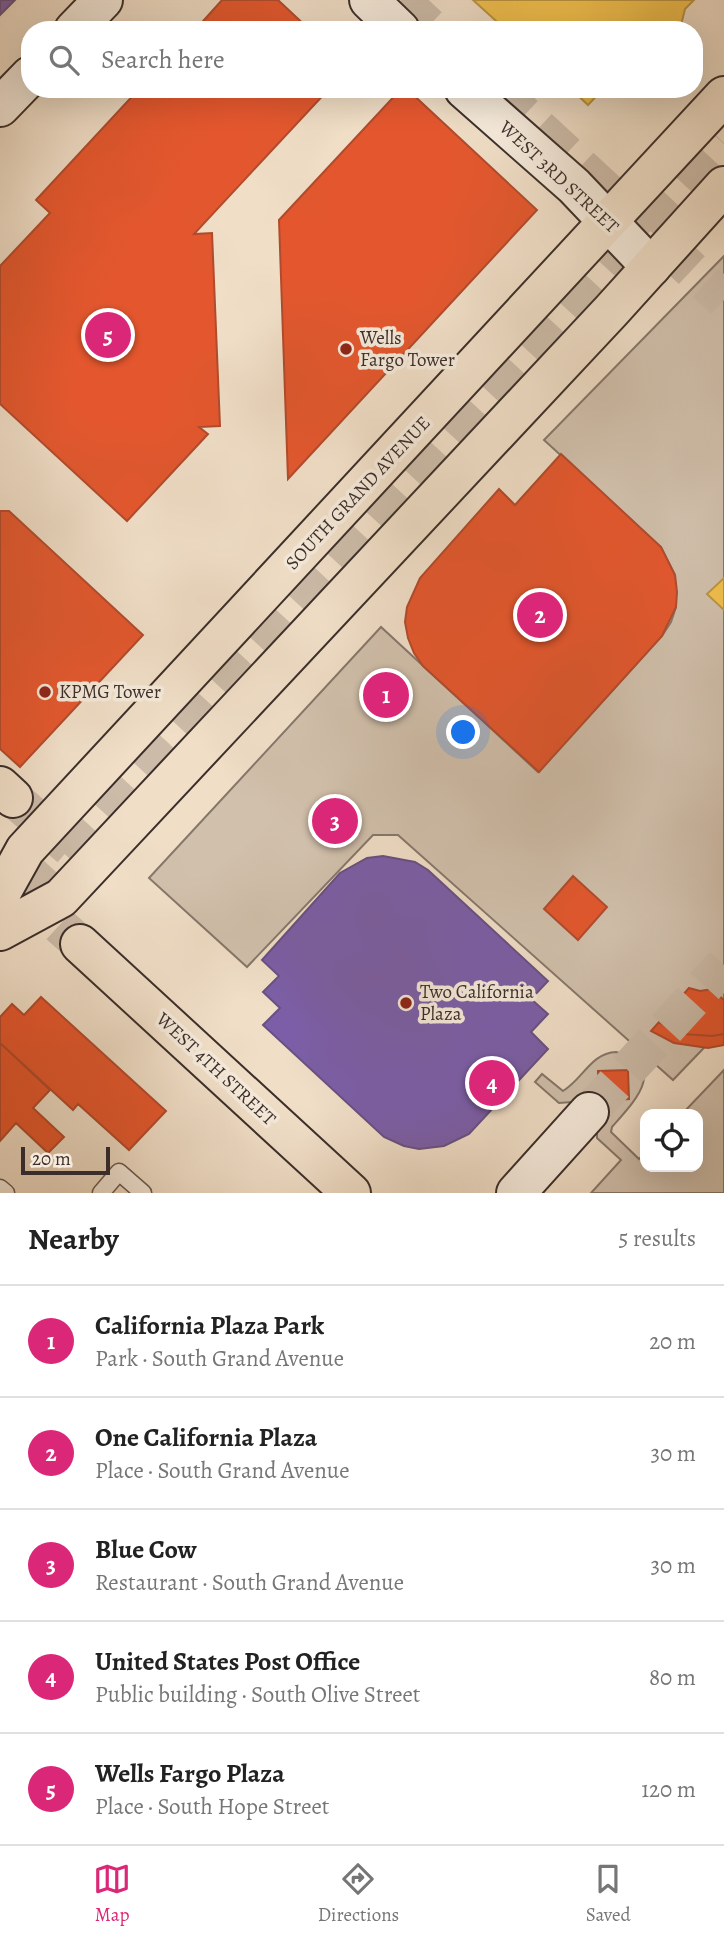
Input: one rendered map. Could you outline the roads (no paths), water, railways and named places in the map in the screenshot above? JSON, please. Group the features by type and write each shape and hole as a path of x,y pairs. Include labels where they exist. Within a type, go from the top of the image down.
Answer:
{"main road":[{"path":"83,21 103,0"},
{"path":"369,0 391,21"},
{"path":"0,107 21,85"},
{"name":"SOUTH GRAND AVENUE","path":"0,895 25,850 724,96"},
{"name":"WEST 3RD STREET","path":"474,98 574,186 651,267"},
{"path":"0,932 61,898 724,186"},
{"name":"WEST 4TH STREET","path":"80,944 351,1193"},
{"path":"516,1193 589,1112"}],"lane":[{"path":"101,1193 119,1172 143,1193"},
{"path":"0,1188 6,1193"}],"tunnel":[{"path":"401,0 423,21"},
{"path":"507,98 724,300"},
{"path":"26,896 724,143"},
{"path":"13,798 70,848"},
{"path":"17,887 80,944"},
{"path":"589,1112 724,965"}],"place":[{"name":"Wells Fargo Plaza","path":"108,335"},
{"name":"Wells Fargo Tower","path":"346,349"},
{"name":"One California Plaza","path":"540,615"},
{"name":"KPMG Tower","path":"45,692"},
{"name":"California Plaza Park","path":"386,695"},
{"name":"Blue Cow","path":"335,821"},
{"name":"Two California Plaza","path":"406,1003"},
{"name":"United States Post Office","path":"492,1083"}]}
